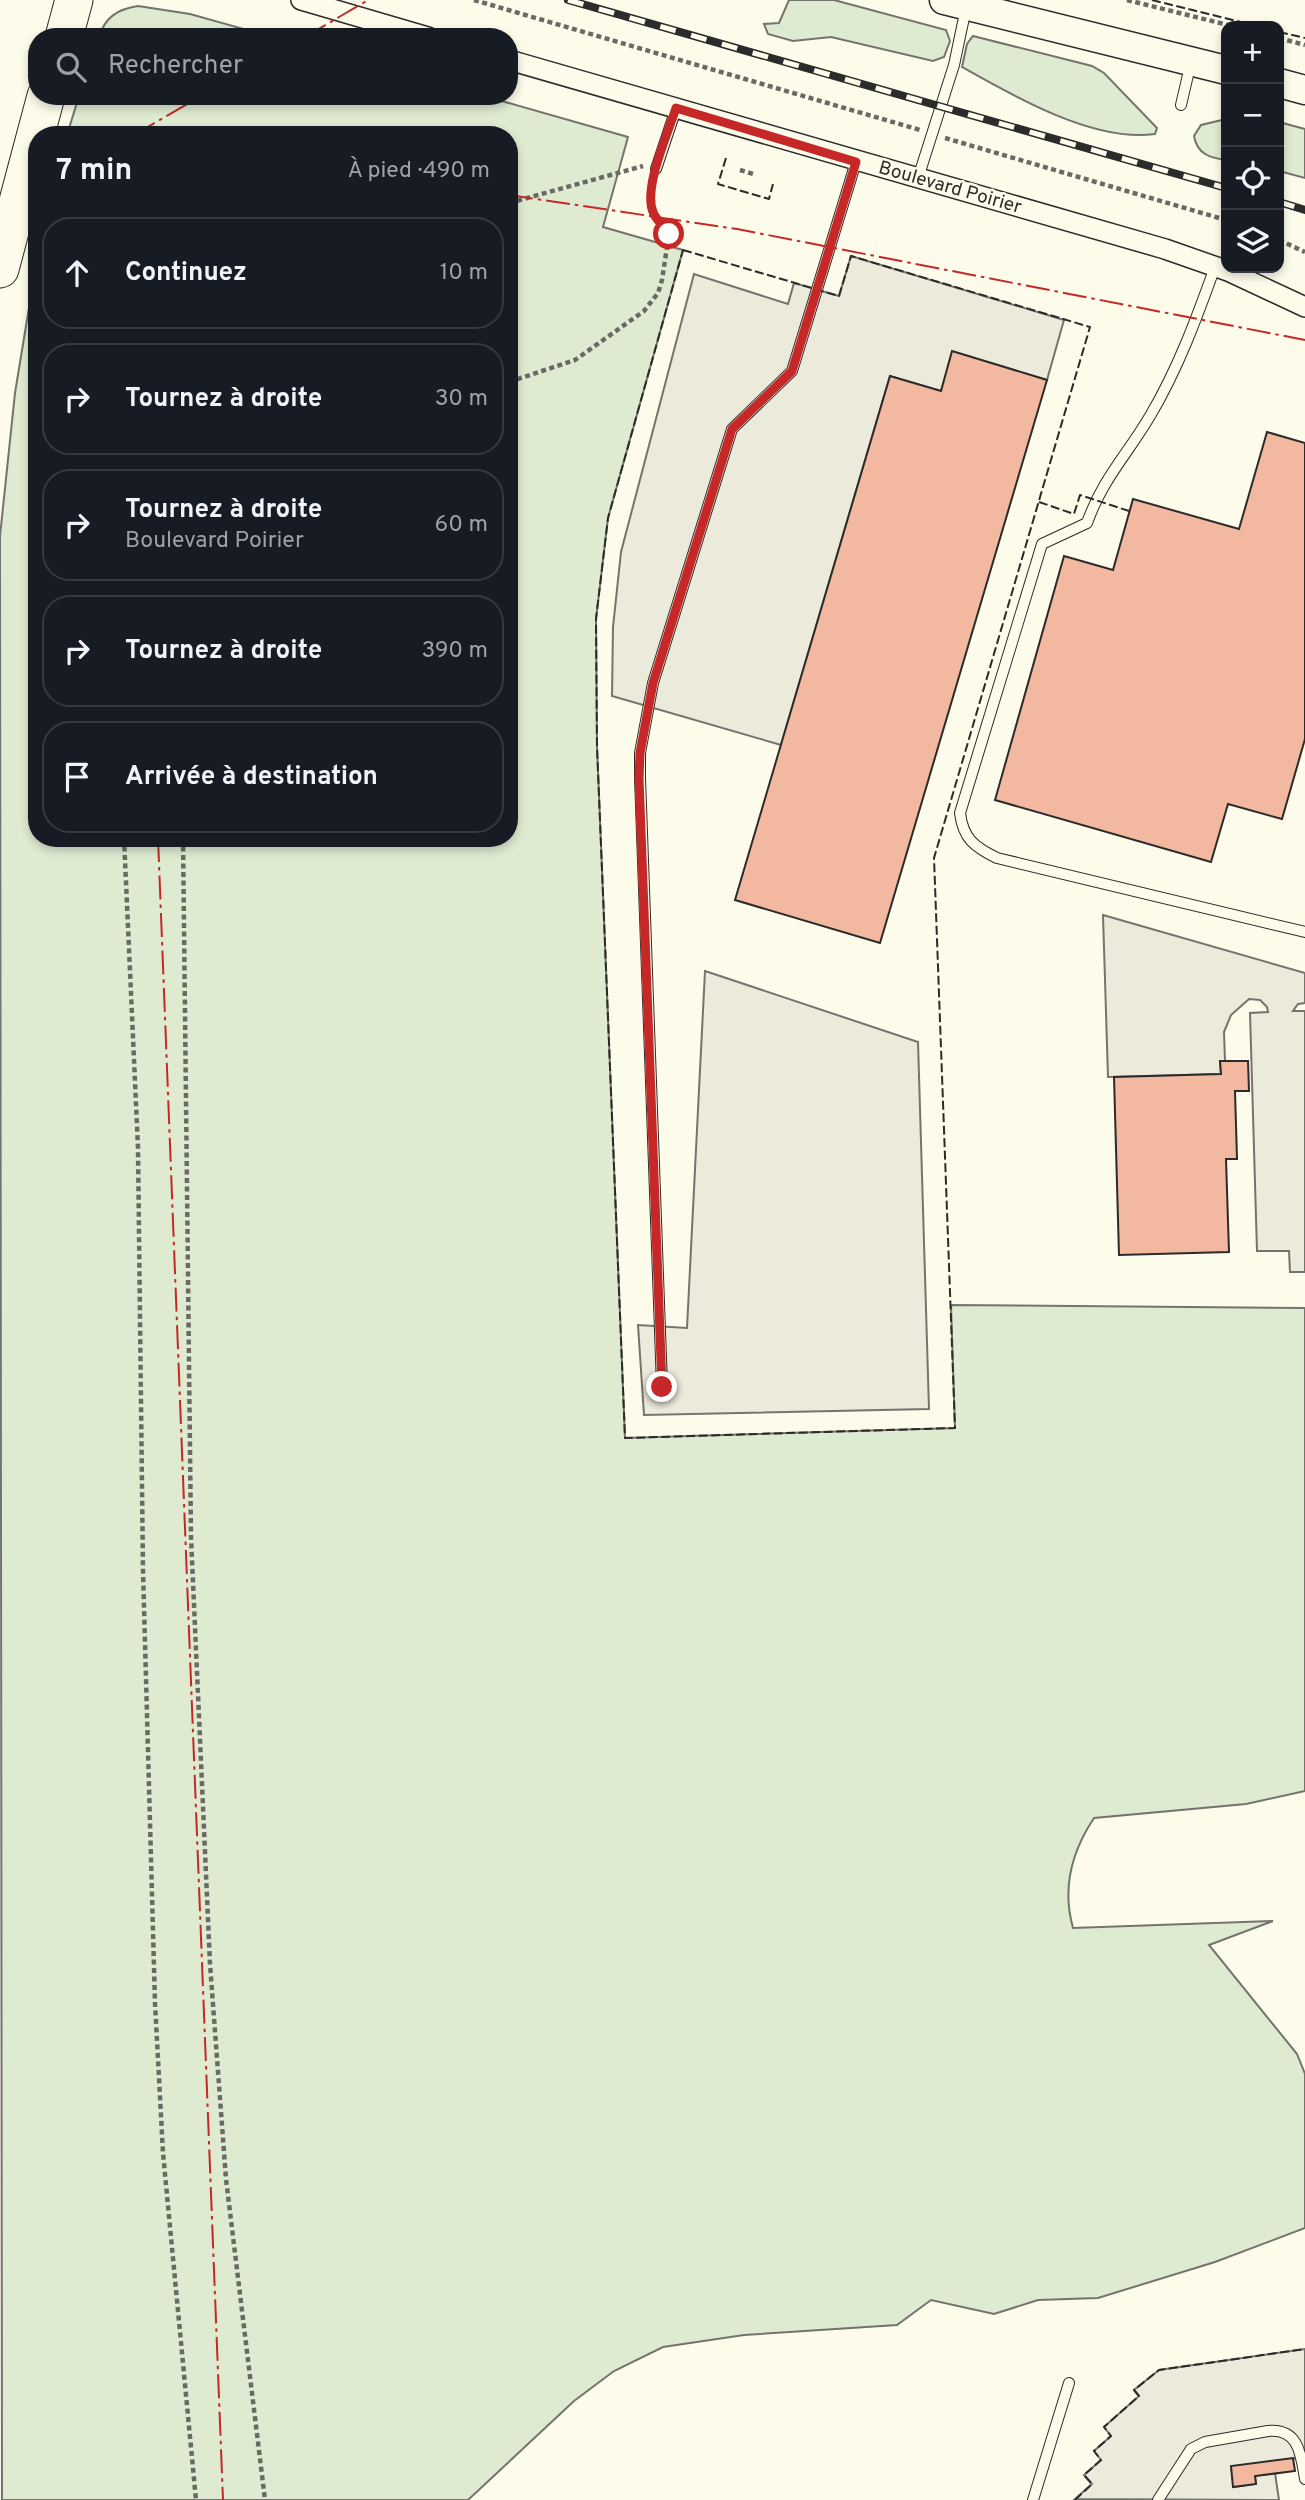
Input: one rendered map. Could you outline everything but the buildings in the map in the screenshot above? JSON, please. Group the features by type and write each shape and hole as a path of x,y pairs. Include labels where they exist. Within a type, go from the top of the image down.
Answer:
{"highway":[{"path":"66,28 74,0"},
{"path":"38,126 44,105"},
{"path":"0,269 28,164"}],"street":[{"path":"301,0 397,28"},
{"path":"955,3 1221,69"},
{"name":"Boulevard Poirier","path":"518,63 1165,249 1215,267 1305,307"},
{"path":"1283,84 1305,90"}],"lane":[{"path":"918,179 954,65 955,3"},
{"path":"1181,105 1191,61"},
{"path":"656,169 676,108"},
{"path":"662,1387 639,778 644,724 653,683 732,429 792,371 856,162"},
{"path":"1215,267 1185,347 1160,398 1105,479 1087,523 1042,544 960,813 962,830 975,846 997,858 1305,932"},
{"path":"1033,2500 1069,2383"},
{"path":"1158,2500 1191,2448 1205,2442 1268,2431 1278,2430 1294,2439 1300,2447 1305,2479"}],"path":[{"path":"474,0 1221,219"},
{"path":"1127,0 1221,23"},
{"path":"1284,39 1305,45"},
{"path":"518,200 634,167 656,169 650,203 653,214 669,234 662,280 652,303 600,345 575,360 518,379"},
{"path":"740,170 752,174"},
{"path":"1284,242 1305,252"},
{"path":"124,847 138,1147 143,1570 155,2016 163,2153 196,2500"},
{"path":"183,847 191,1537 209,1950 226,2179 265,2500"}],"green space":[{"path":"789,0 834,0 946,30 950,41 944,57 933,61 831,37 793,41 768,34 764,24 779,23"},
{"path":"138,6 190,14 240,28 103,28 113,15"},
{"path":"973,36 1092,66 1104,73 1157,128 1155,134 1132,135 1081,124 1055,115 1005,91 962,67 967,44"},
{"path":"76,105 516,105 628,137 603,227 683,250 608,518 596,619 597,746 625,1438 955,1428 951,1305 1305,1308 1305,1791 1246,1804 1094,1818 1075,1857 1069,1899 1073,1928 1273,1921 1209,1945 1297,2054 1305,2074 1305,2228 1215,2262 1098,2298 1038,2300 994,2314 931,2300 897,2325 744,2335 663,2347 614,2371 574,2401 468,2500 2,2500 0,536 15,393 28,314 28,847 518,847 518,126 70,126"},
{"path":"1221,120 1221,159 1205,154 1198,147 1194,136 1201,125"},
{"path":"1284,123 1305,129 1305,178 1284,172"}],"shaded area":[{"path":"851,256 1064,320 1047,380 953,352 941,391 890,376 781,745 612,696 613,627 621,552 694,274 788,304 794,283 839,296"},
{"path":"1103,915 1305,973 1305,1003 1298,1004 1293,1011 1305,1011 1305,1272 1290,1272 1289,1251 1257,1251 1250,1013 1268,1012 1267,1007 1260,1000 1249,999 1231,1015 1224,1032 1225,1061 1220,1062 1221,1074 1108,1077"},
{"path":"705,971 918,1042 929,1409 644,1415 638,1325 687,1328"},
{"path":"1305,2349 1305,2457 1231,2467 1234,2487 1256,2484 1255,2476 1275,2473 1279,2500 1075,2499 1092,2484 1084,2475 1101,2460 1094,2451 1111,2436 1104,2427 1139,2396 1134,2390 1159,2370"}],"railway":[{"path":"568,0 1221,187"},
{"path":"1284,204 1305,210"}],"fence":[{"path":"1152,0 1237,21"},
{"path":"1284,33 1305,38"},
{"path":"726,158 718,184 769,199 773,184"},
{"path":"683,250 839,296 851,256 1090,327 934,858 955,1428 625,1438 597,746 596,619 608,518 683,250"},
{"path":"1039,502 1074,514 1080,495 1129,511"},
{"path":"1075,2500 1092,2484 1084,2475 1101,2460 1094,2451 1111,2436 1104,2427 1139,2396 1134,2390 1159,2370 1305,2349"}],"power":[{"path":"320,28 368,0"},
{"path":"149,126 186,105"},
{"path":"518,196 737,229 1305,340"},
{"path":"158,847 223,2500"}],"route":[{"path":"662,1387 639,778 644,724 653,683 732,429 792,371 856,162 676,108 656,169 650,203 653,214 669,234"}]}
